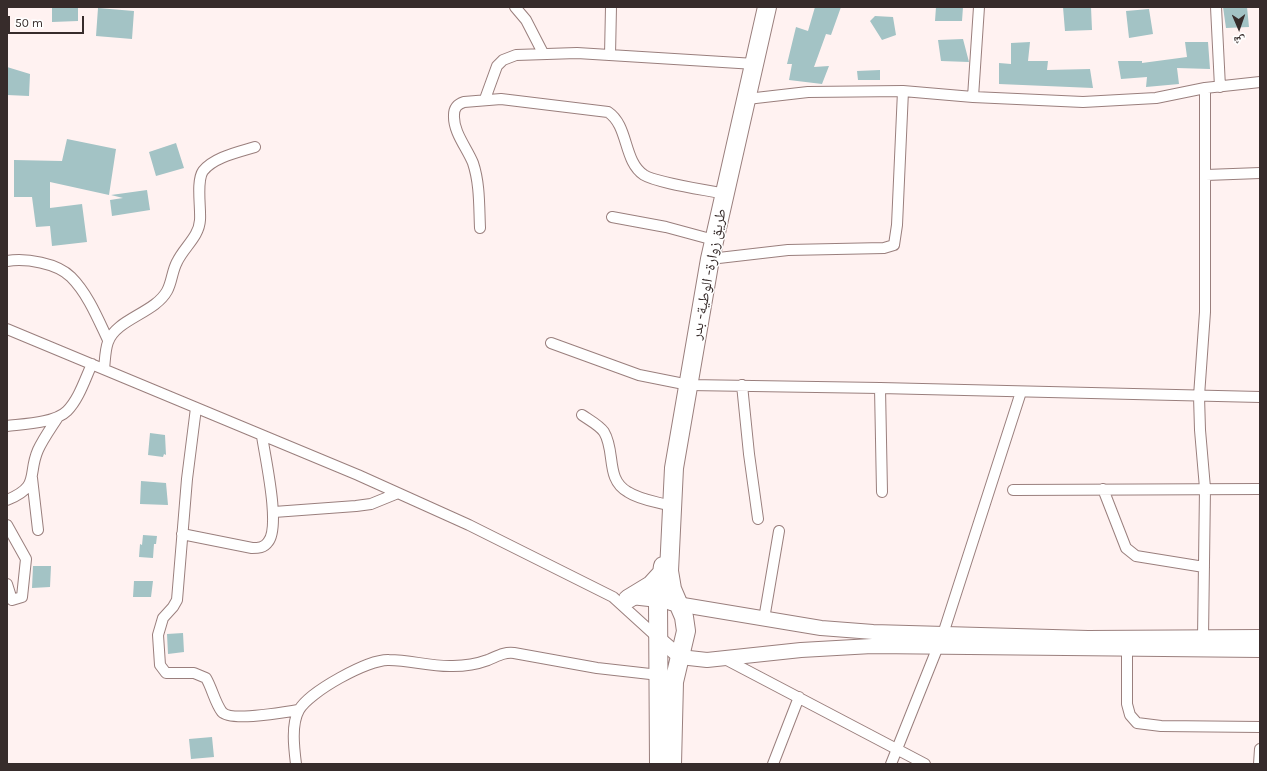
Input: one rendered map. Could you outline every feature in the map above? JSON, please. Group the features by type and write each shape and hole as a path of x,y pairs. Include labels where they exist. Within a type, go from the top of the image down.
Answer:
{"highway":[{"name":"طريق زوارة- الوطية- بدر","path":"669,544 674,468 710,259 767,7"},
{"path":"659,764 658,602 661,574 669,544"},
{"path":"669,544 670,577 677,603 684,617 686,631 674,682 672,764"},
{"path":"620,598 651,585 661,574"}],"street":[{"path":"515,7 526,20 543,53"},
{"path":"610,55 611,7"},
{"path":"973,97 978,7"},
{"path":"1216,7 1220,87"},
{"path":"484,99 497,66 503,60 516,55 543,53 610,55 755,64"},
{"path":"747,99 808,92 903,91 973,97 1075,102 1156,98 1205,88 1260,82"},
{"path":"1203,638 1205,488 1200,437 1199,396 1205,312 1205,88"},
{"path":"710,259 788,250 884,248 894,244 897,225 903,91"},
{"path":"480,228 479,196 474,169 455,124 454,112 459,103 484,99 525,102 608,112 616,119 634,163 645,175 725,194"},
{"path":"108,340 126,323 158,302 171,285 177,261 198,231 200,222 200,180 203,171 216,161 255,147"},
{"path":"1206,175 1260,173"},
{"path":"612,217 666,227 714,240"},
{"path":"7,261 32,260 48,265 70,276 90,302 108,340 104,369"},
{"path":"7,329 398,493 620,598 677,603 764,619 849,631 1058,637 1260,637"},
{"path":"551,343 639,375 689,385 1260,397"},
{"path":"38,530 32,478 37,451 58,418 66,412 73,403 92,364"},
{"path":"742,385 749,454 758,519"},
{"path":"880,388 882,492"},
{"path":"891,764 943,634 1021,392"},
{"path":"196,408 187,479 177,600 163,618 159,630 159,658 162,670 166,673 174,675 200,674 206,678 222,711 230,716 268,714 299,710"},
{"path":"582,415 603,431 608,441 612,470 620,486 628,493 671,506"},
{"path":"7,426 58,418"},
{"path":"182,534 252,548 261,548 268,542 272,533 274,512 262,436"},
{"path":"7,500 21,494 32,478"},
{"path":"1014,490 1205,488 1260,489"},
{"path":"1103,490 1126,548 1130,552 1136,556 1204,567"},
{"path":"274,512 371,504 398,493"},
{"path":"7,525 26,559 22,597 12,600 7,584"},
{"path":"764,619 780,531"},
{"path":"620,598 658,638 680,657 697,660 725,659 800,650 843,647 1260,650"},
{"path":"1127,649 1127,704 1130,715 1137,723 1161,726 1260,727"},
{"path":"296,764 295,720 299,710 309,698 356,669 371,662 388,660 425,666 452,666 479,663 502,653 514,653 597,668 659,675"},
{"path":"725,659 925,764"},
{"path":"773,764 799,697"},
{"path":"1259,764 1260,749"}],"building":[{"path":"52,7 78,7 78,21 52,22"},
{"path":"815,7 841,7 831,35 826,34 814,67 829,66 822,84 789,80 792,64 787,64 796,27 808,31"},
{"path":"936,7 963,7 962,21 935,21"},
{"path":"1063,7 1091,7 1092,30 1065,31"},
{"path":"1223,7 1247,7 1249,27 1226,28"},
{"path":"98,8 134,11 132,39 96,36"},
{"path":"1149,9 1153,34 1129,38 1126,11"},
{"path":"875,16 893,17 896,35 882,40 870,21"},
{"path":"963,39 969,62 941,61 938,40"},
{"path":"1030,42 1028,61 1048,61 1047,70 1090,69 1093,88 999,84 999,63 1011,64 1011,43"},
{"path":"1185,42 1208,42 1210,69 1177,68 1179,84 1146,87 1147,77 1121,79 1118,61 1142,61 1142,63 1187,57"},
{"path":"7,67 30,74 29,96 7,95"},
{"path":"880,70 880,80 858,80 857,71"},
{"path":"67,139 116,149 109,195 50,182 50,208 82,204 87,242 52,246 50,226 36,227 32,197 14,197 14,160 62,161"},
{"path":"176,143 184,168 156,176 149,152"},
{"path":"147,190 150,210 112,216 110,200 123,198 111,195"},
{"path":"150,433 165,435 166,455 164,454 163,457 148,455"},
{"path":"141,481 166,483 168,505 140,504"},
{"path":"143,535 157,536 156,544 154,544 153,558 139,557 140,544 142,545"},
{"path":"33,566 51,566 50,587 32,588"},
{"path":"134,581 153,581 151,597 133,597"},
{"path":"183,633 184,652 168,654 167,634"},
{"path":"212,737 214,757 191,759 189,739"}]}
